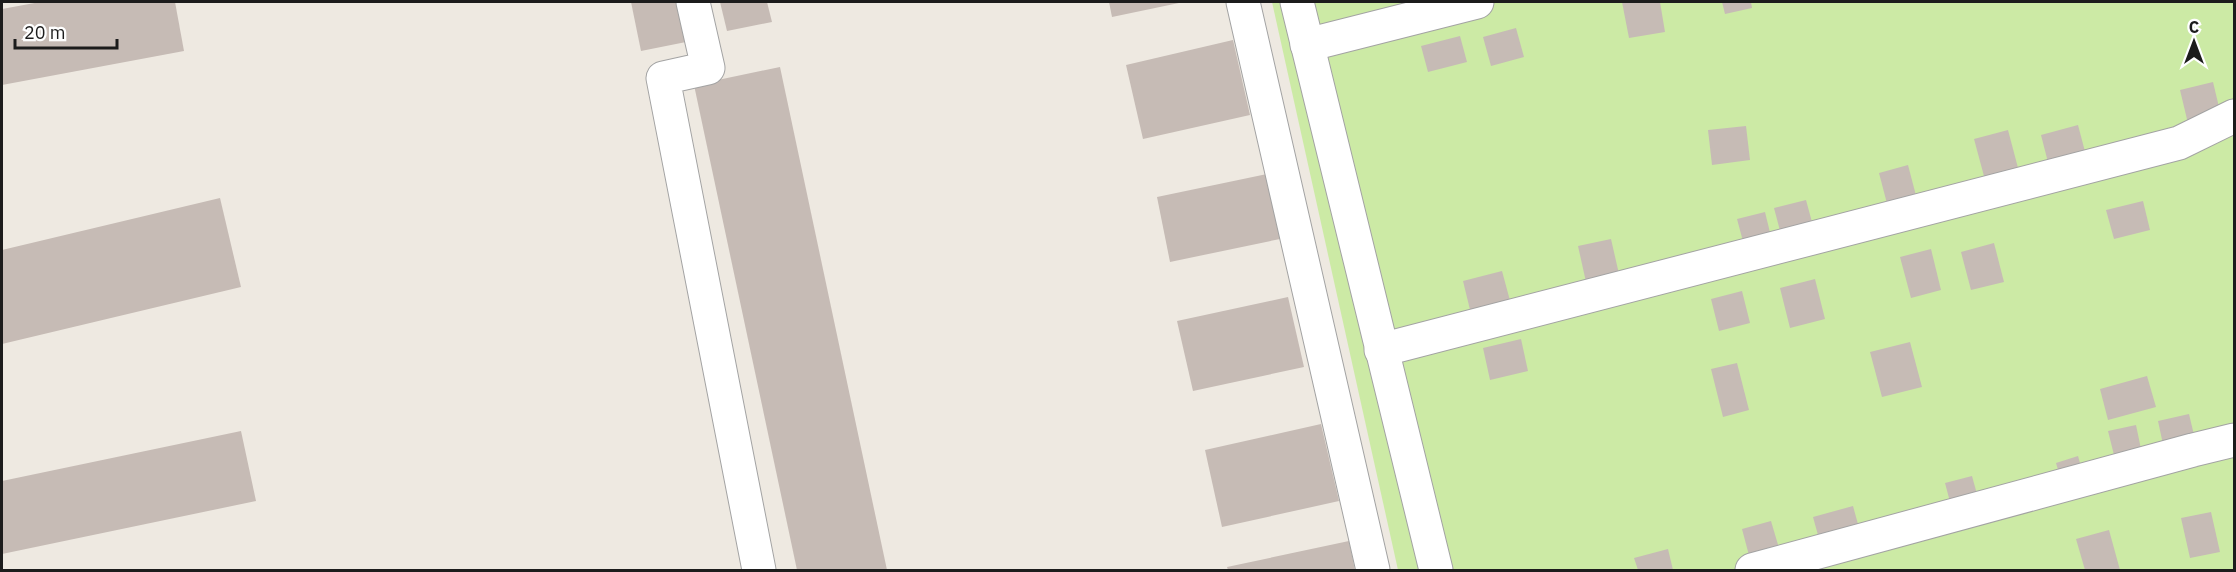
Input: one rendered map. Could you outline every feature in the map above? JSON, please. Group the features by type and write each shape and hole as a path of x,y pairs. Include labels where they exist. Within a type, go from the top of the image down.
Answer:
{"lane":[{"path":"693,2 708,68 663,78 759,570"},
{"path":"1244,2 1373,570"},
{"path":"1297,2 1436,570"},
{"path":"1307,45 1478,2"},
{"path":"1381,350 2179,143 2235,116"},
{"path":"1752,570 2235,440"}],"green space":[{"path":"1272,2 2234,2 2234,570 1398,570"}],"building":[{"path":"40,2 175,2 184,51 2,85 2,9"},
{"path":"631,2 677,2 686,42 641,51"},
{"path":"720,2 767,2 772,22 727,31"},
{"path":"1109,2 1179,2 1179,3 1112,17"},
{"path":"1622,2 1660,2 1665,32 1629,38"},
{"path":"1722,2 1751,2 1752,8 1725,14"},
{"path":"1516,28 1524,57 1491,66 1483,37"},
{"path":"1460,36 1467,62 1428,72 1421,46"},
{"path":"1233,40 1250,115 1143,139 1126,65"},
{"path":"780,67 887,570 797,570 694,85"},
{"path":"2213,82 2224,128 2191,136 2180,90"},
{"path":"2078,125 2088,163 2051,174 2041,135"},
{"path":"1746,126 1750,160 1712,165 1708,130"},
{"path":"2008,130 2022,183 1988,191 1974,139"},
{"path":"1908,165 1919,207 1890,215 1879,173"},
{"path":"1267,174 1280,239 1170,262 1157,197"},
{"path":"220,198 241,287 2,344 2,250"},
{"path":"1806,200 1815,233 1783,242 1774,208"},
{"path":"2143,201 2150,230 2114,239 2106,210"},
{"path":"1765,212 1775,253 1748,260 1737,219"},
{"path":"1611,239 1619,274 1586,282 1578,246"},
{"path":"1994,243 2004,282 1971,290 1961,252"},
{"path":"1931,249 1941,290 1911,298 1900,257"},
{"path":"1502,271 1512,308 1472,318 1463,281"},
{"path":"1815,279 1825,319 1790,328 1780,288"},
{"path":"1742,291 1750,323 1719,331 1711,299"},
{"path":"1288,297 1304,367 1193,391 1177,321"},
{"path":"1521,339 1528,371 1490,380 1483,348"},
{"path":"1910,342 1922,387 1882,397 1870,352"},
{"path":"1737,363 1749,410 1723,417 1711,369"},
{"path":"2147,376 2156,407 2108,420 2100,389"},
{"path":"2189,414 2199,456 2167,463 2158,421"},
{"path":"1321,424 1339,501 1222,527 1205,450"},
{"path":"2136,425 2141,449 2114,455 2108,431"},
{"path":"241,431 256,501 2,554 2,481"},
{"path":"2078,456 2086,484 2064,490 2056,463"},
{"path":"1972,476 1980,505 1953,513 1945,483"},
{"path":"1853,506 1861,535 1821,546 1813,517"},
{"path":"2211,512 2220,552 2190,558 2181,518"},
{"path":"1771,521 1781,555 1751,563 1742,529"},
{"path":"2109,530 2120,570 2085,570 2076,539"},
{"path":"1349,541 1355,570 1228,570 1227,567"},
{"path":"1668,549 1673,570 1638,570 1634,558"}]}
